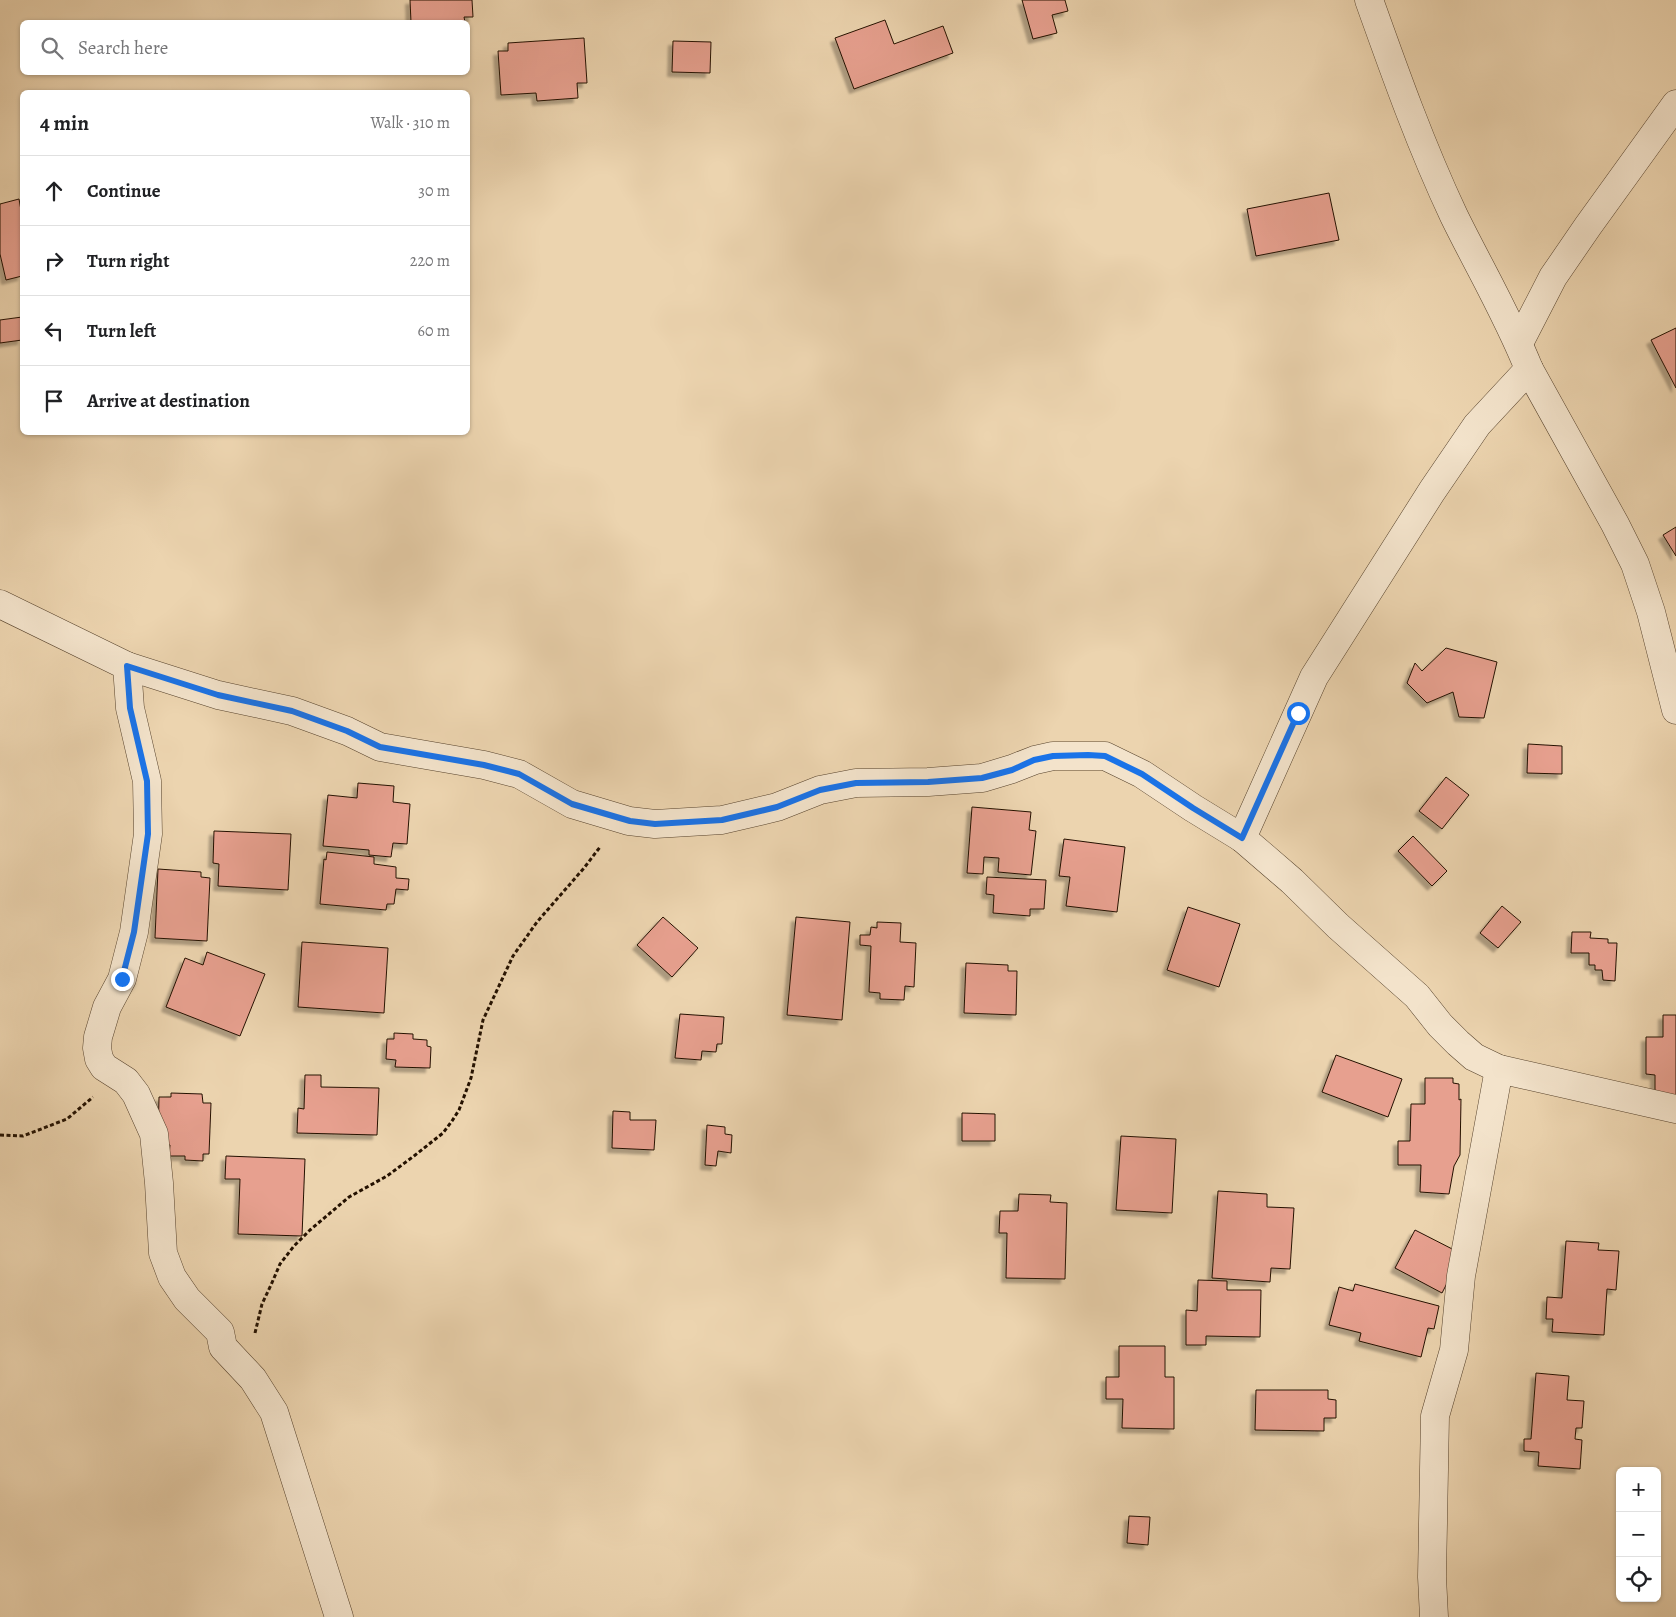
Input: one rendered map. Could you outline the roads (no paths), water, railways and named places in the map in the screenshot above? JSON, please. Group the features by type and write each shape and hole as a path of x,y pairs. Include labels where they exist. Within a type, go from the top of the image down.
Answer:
{"street":[{"path":"1370,0 1416,129 1454,214 1519,343 1529,369 1615,524 1635,564 1651,612 1676,710"},
{"path":"1519,343 1553,277 1676,104"},
{"path":"1242,838 1314,677 1432,491 1477,425 1529,369"},
{"path":"0,604 127,666 218,695 292,711 347,731 380,747 484,765 519,774 572,804 630,821 655,824 722,820 777,807 820,790 856,783 928,782 982,778 1012,770 1034,760 1053,756 1105,756 1142,774 1242,838 1292,881 1338,926 1417,996 1440,1025 1474,1057 1499,1069 1676,1109"},
{"path":"127,666 130,708 147,781 148,834 134,932 122,979 107,1007 98,1037 99,1059 104,1067 126,1081 136,1094 154,1134 163,1253 172,1277 188,1298 220,1332 223,1347 253,1379 274,1412 339,1617"},
{"path":"1434,1617 1432,1577 1434,1416 1454,1350 1461,1276 1499,1069"}]}
